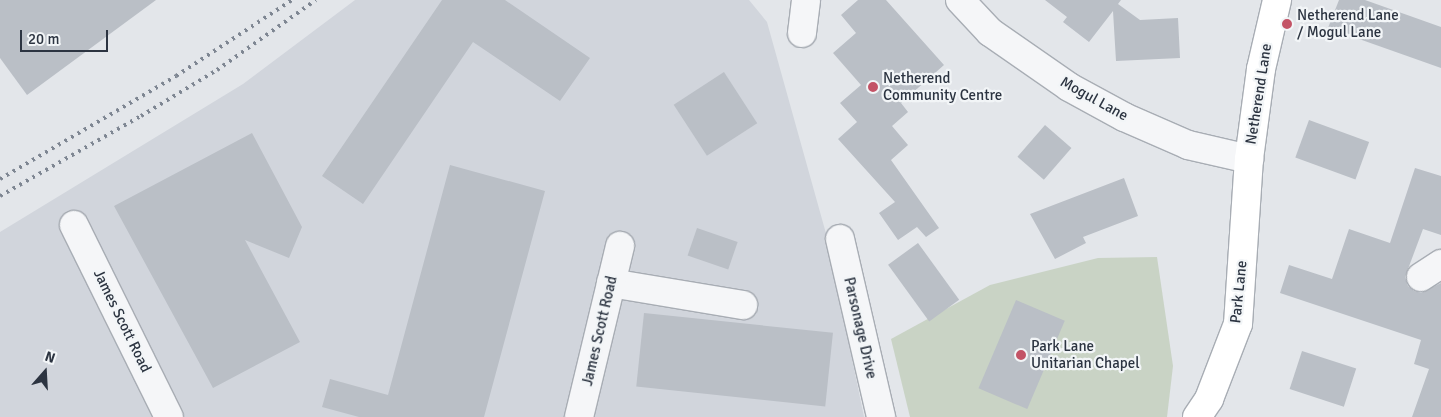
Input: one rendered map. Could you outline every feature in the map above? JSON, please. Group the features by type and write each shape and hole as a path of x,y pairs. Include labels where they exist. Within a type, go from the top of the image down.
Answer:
{"main road":[{"name":"Netherend Lane","path":"1249,159 1261,68 1277,0"},
{"name":"Park Lane","path":"1197,417 1209,399 1238,324 1249,159"}],"street":[{"path":"802,33 806,0"},
{"name":"Mogul Lane","path":"960,0 990,32 1069,87 1124,117 1188,145 1249,159"},
{"name":"James Scott Road","path":"74,225 170,417"},
{"name":"Parsonage Drive","path":"840,240 881,417"},
{"name":"James Scott Road","path":"580,417 620,246"},
{"path":"611,283 743,305"}],"shaded area":[{"path":"355,0 749,0 767,22 827,237 864,417 0,417 0,232 243,84"}],"green space":[{"path":"1157,257 1173,366 1167,417 910,417 891,339 990,285 1098,258"}],"building":[{"path":"0,0 156,0 27,95 0,58"},
{"path":"442,0 505,0 590,58 560,101 473,42 363,204 322,176"},
{"name":"Netherend Community Centre","path":"858,0 886,0 944,65 901,103 908,112 892,126 908,145 891,160 939,228 926,237 917,227 898,240 879,213 895,202 838,139 857,122 840,103 861,85 833,53 856,33 841,15"},
{"path":"1045,0 1121,0 1118,4 1140,20 1178,18 1180,58 1116,61 1113,11 1089,42 1063,22 1067,17"},
{"path":"1339,0 1365,0 1441,27 1441,68 1328,28"},
{"path":"724,72 757,123 707,156 674,105"},
{"path":"1309,120 1369,142 1355,179 1295,158"},
{"path":"1045,125 1071,148 1044,180 1017,157"},
{"path":"252,133 302,227 289,258 245,240 300,342 213,388 114,206"},
{"path":"450,165 545,191 484,417 359,417 322,407 330,379 388,395"},
{"path":"1415,168 1441,176 1441,235 1423,229 1405,277 1408,286 1414,291 1421,293 1441,283 1441,417 1412,417 1429,369 1414,364 1421,340 1280,293 1289,265 1332,279 1349,229 1390,243"},
{"path":"1124,178 1138,216 1083,237 1086,243 1055,259 1030,214"},
{"path":"697,228 738,242 728,269 688,255"},
{"path":"918,243 959,300 929,321 888,265"},
{"name":"Park Lane Unitarian Chapel","path":"1016,300 1065,321 1027,409 978,388"},
{"path":"644,313 833,333 825,406 636,387"},
{"path":"1302,351 1356,369 1344,407 1290,389"}],"railway":[{"path":"0,179 176,76 292,0"},
{"path":"0,196 141,116 217,70 316,0"}],"place":[{"name":"Netherend Lane / Mogul Lane","path":"1287,24"},
{"name":"Netherend Community Centre","path":"873,87"},
{"name":"Park Lane Unitarian Chapel","path":"1021,355"}]}
